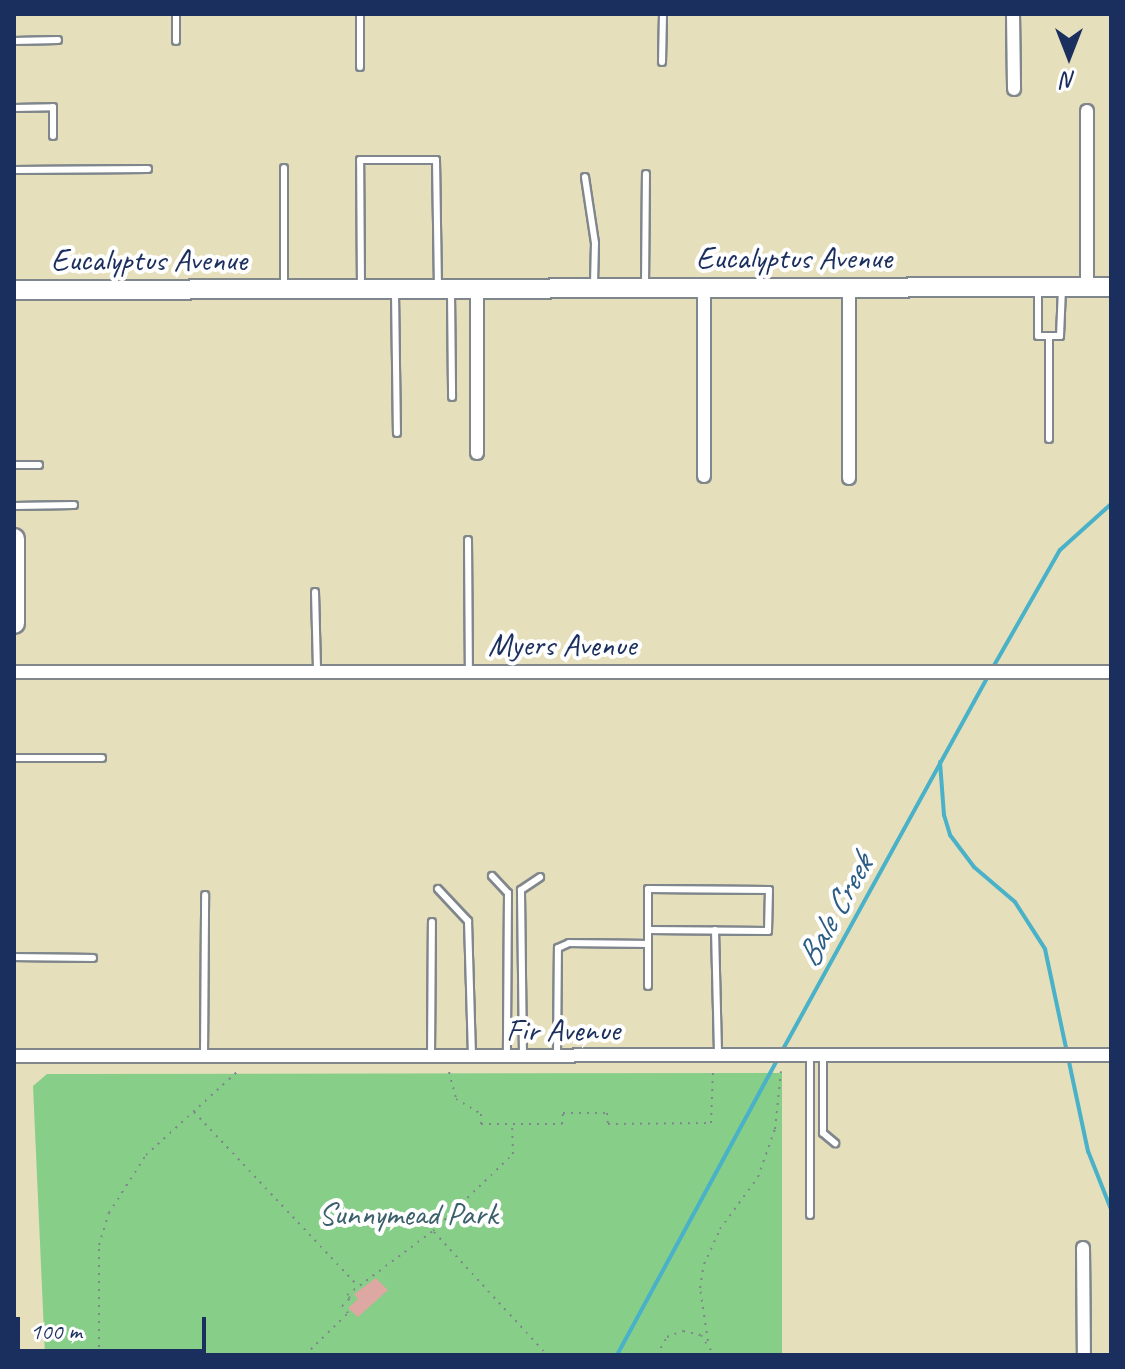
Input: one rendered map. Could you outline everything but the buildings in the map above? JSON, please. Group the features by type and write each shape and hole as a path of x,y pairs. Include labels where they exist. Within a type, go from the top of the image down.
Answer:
{"main road":[{"path":"14,539 14,623"}],"street":[{"path":"1013,14 1014,89"},
{"path":"1087,111 1087,287"},
{"name":"Eucalyptus Avenue","path":"14,290 1111,287"},
{"path":"849,288 849,478"},
{"path":"477,289 477,453"},
{"path":"704,289 704,476"},
{"name":"Myers Avenue","path":"14,672 1111,672"},
{"name":"Fir Avenue","path":"14,1056 1111,1055"},
{"path":"1083,1248 1084,1355"}],"lane":[{"path":"176,14 176,41"},
{"path":"360,14 360,67"},
{"path":"662,62 663,14"},
{"path":"14,41 58,40"},
{"path":"14,108 53,107 53,136"},
{"path":"361,289 360,160 436,160 452,397"},
{"path":"284,168 284,289"},
{"path":"14,170 148,169"},
{"path":"645,289 646,174"},
{"path":"585,177 595,243 594,289"},
{"path":"1038,288 1038,336 1060,336 1062,288"},
{"path":"394,289 397,433"},
{"path":"1049,336 1049,439"},
{"path":"14,465 39,465"},
{"path":"14,506 74,505"},
{"path":"468,540 469,671"},
{"path":"315,592 317,671"},
{"path":"14,758 102,758"},
{"path":"492,876 508,893 507,1056"},
{"path":"523,1056 521,890 540,877"},
{"path":"438,889 468,921 472,1056"},
{"path":"648,930 768,931 769,890 648,889 648,930 648,986"},
{"path":"204,1056 205,895"},
{"path":"431,1056 432,922"},
{"path":"715,930 718,1056"},
{"path":"557,1056 558,948 569,943 648,944"},
{"path":"14,957 93,958"},
{"path":"816,1056 823,1133 835,1143"},
{"path":"810,1215 816,1056"}],"path":[{"path":"449,1072 456,1099 481,1114 481,1124 562,1124 563,1113 607,1113 608,1124 711,1123 713,1071"},
{"path":"714,1355 708,1341 700,1288 704,1264 720,1229 758,1177 775,1129 781,1071"},
{"path":"99,1355 99,1245 109,1213 146,1155 237,1072"},
{"path":"193,1111 358,1287"},
{"path":"305,1355 348,1313 342,1306 358,1287 433,1231 513,1154 512,1124"},
{"path":"433,1231 547,1355"},
{"path":"657,1355 674,1333 693,1332 708,1341"}],"green space":[{"name":"Sunnymead Park","path":"782,1073 782,1355 45,1355 33,1086 47,1074"}],"waterway":[{"name":"Bale Creek","path":"992,669 1060,550 1111,504"},
{"name":"Bale Creek","path":"782,1051 988,676"},
{"path":"940,762 944,815 950,835 974,867 1015,902 1045,949 1088,1151 1111,1209"},
{"name":"Bale Creek","path":"617,1355 778,1059"}]}
